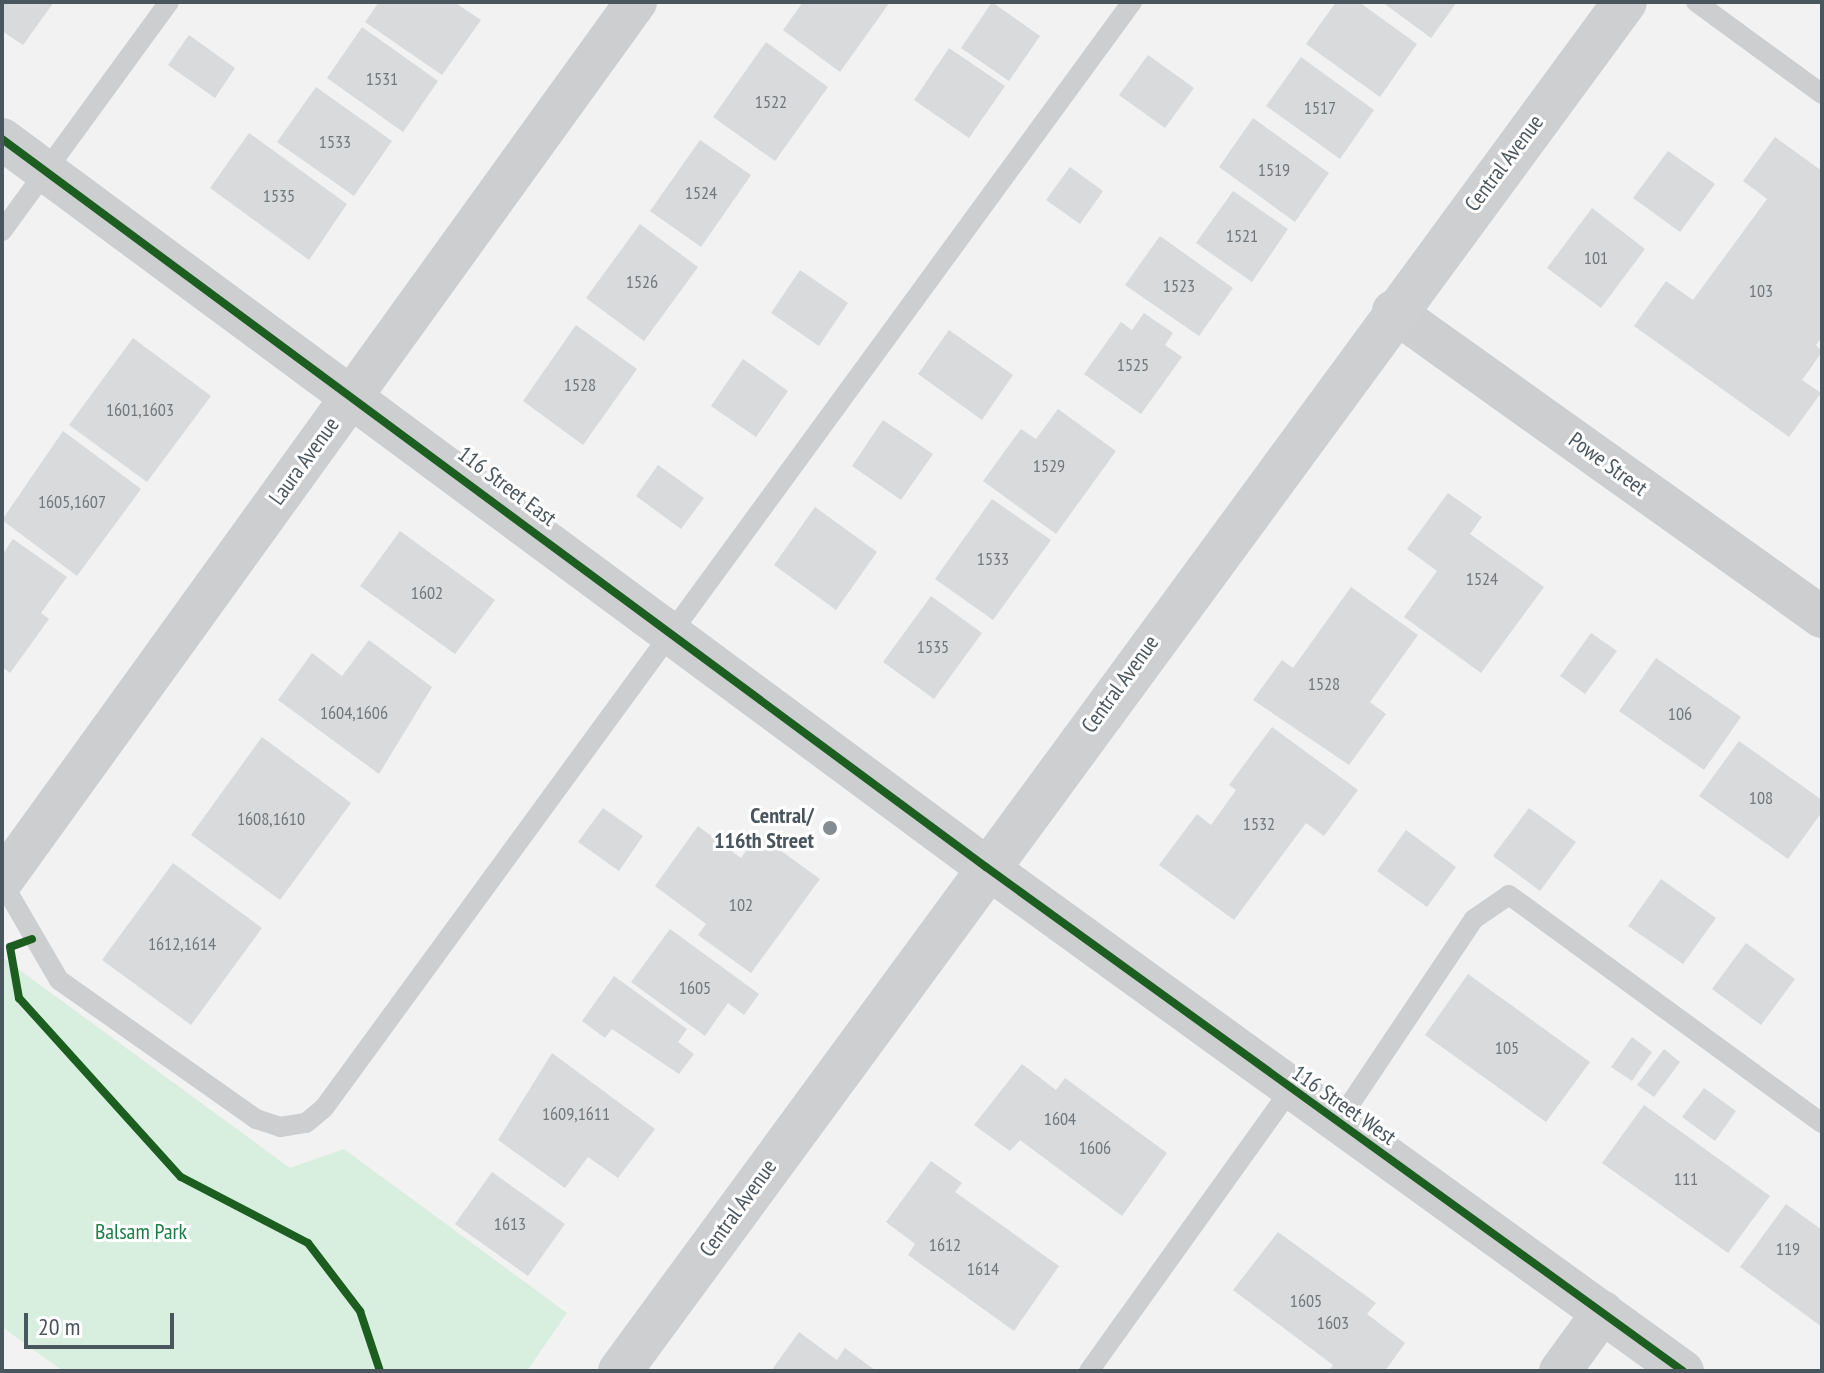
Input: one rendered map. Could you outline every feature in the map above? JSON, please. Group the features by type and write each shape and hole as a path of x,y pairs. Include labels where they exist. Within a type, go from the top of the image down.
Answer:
{"main road":[{"name":"Central Avenue","path":"620,1371 1393,311 1625,2"}],"street":[{"name":"Laura Avenue","path":"2,882 636,2"},
{"name":"116 Street East","path":"2,139 353,393 986,867"},
{"name":"Powe Street","path":"1393,311 1822,617"},
{"name":"116 Street West","path":"986,867 1290,1090 1683,1371"},
{"path":"1560,1371 1603,1312"}],"lane":[{"path":"2,231 169,2"},
{"path":"2,882 59,980 256,1119 280,1127 306,1123 324,1108 1132,2"},
{"path":"1696,2 1822,94"},
{"path":"1338,1122 1474,919 1509,895 1822,1123"},
{"path":"1089,1371 1290,1090"}],"green space":[{"name":"Balsam Park","path":"2,957 290,1168 344,1149 567,1313 527,1371 63,1371 2,1327"}],"building":[{"path":"2,2 54,2 23,45 2,31"},
{"path":"379,2 454,2 481,20 442,75 365,22"},
{"path":"803,2 890,2 840,72 783,30"},
{"path":"992,2 1040,36 1009,81 961,48"},
{"path":"1336,2 1359,2 1417,44 1380,97 1306,44"},
{"path":"1382,2 1457,2 1431,38"},
{"path":"362,27 438,81 403,132 327,78"},
{"path":"189,35 235,68 215,98 168,65"},
{"path":"766,42 828,87 775,161 713,117"},
{"path":"949,48 1005,86 969,138 914,100"},
{"path":"1148,55 1194,88 1165,128 1119,95"},
{"path":"1301,57 1374,110 1340,159 1266,106"},
{"path":"316,87 392,141 354,196 277,142"},
{"path":"1253,118 1329,173 1295,222 1219,167"},
{"path":"249,133 347,204 309,260 210,188"},
{"path":"1775,137 1822,171 1822,337 1816,345 1822,352 1802,380 1821,393 1789,437 1634,326 1666,281 1693,300 1767,199 1743,181"},
{"path":"700,140 751,175 701,247 650,211"},
{"path":"1668,151 1715,184 1680,232 1633,198"},
{"path":"1070,167 1103,191 1080,224 1046,200"},
{"path":"1233,191 1288,229 1252,282 1196,243"},
{"path":"1592,208 1645,249 1601,308 1547,268"},
{"path":"640,224 698,267 644,341 586,298"},
{"path":"1160,236 1233,288 1199,336 1125,285"},
{"path":"800,270 848,303 819,346 771,313"},
{"path":"1144,313 1173,333 1165,345 1182,357 1141,414 1084,374 1121,322 1132,330"},
{"path":"576,325 637,369 583,445 523,401"},
{"path":"949,330 1013,375 982,420 918,374"},
{"path":"133,338 211,396 147,482 69,425"},
{"path":"743,359 788,391 756,437 711,406"},
{"path":"1058,409 1116,451 1056,534 983,481 1021,429 1036,439"},
{"path":"883,420 933,454 901,500 852,466"},
{"path":"63,431 141,489 77,576 2,520"},
{"path":"658,465 704,498 681,529 636,496"},
{"path":"1448,493 1482,517 1470,534 1544,587 1481,673 1404,617 1437,571 1407,549"},
{"path":"992,499 1051,540 993,620 935,579"},
{"path":"815,507 877,552 836,610 774,565"},
{"path":"400,531 495,600 455,654 360,586"},
{"path":"13,539 67,577 41,613 49,619 10,673 2,667 2,555"},
{"path":"1351,587 1418,635 1370,702 1386,714 1349,765 1253,700 1282,660 1293,668"},
{"path":"931,596 982,633 934,699 883,662"},
{"path":"1591,633 1617,651 1585,694 1560,676"},
{"path":"369,640 432,687 379,774 278,700 312,653 342,676"},
{"path":"1656,658 1741,717 1704,770 1619,711"},
{"path":"1272,727 1358,790 1324,836 1306,823 1234,920 1159,865 1197,814 1211,825 1236,790 1229,785"},
{"path":"262,737 351,803 280,900 191,835"},
{"path":"1739,741 1822,800 1822,812 1788,859 1699,796"},
{"path":"603,808 643,836 619,871 578,842"},
{"path":"1529,808 1576,842 1540,891 1493,856"},
{"path":"698,826 741,858 758,834 820,879 751,973 698,935 706,924 655,886"},
{"path":"1406,830 1456,867 1427,907 1377,871"},
{"path":"173,863 262,928 191,1025 102,960"},
{"path":"1661,879 1716,918 1683,964 1628,926"},
{"path":"670,929 759,994 744,1015 728,1003 705,1036 631,982"},
{"path":"1746,943 1795,979 1761,1025 1712,989"},
{"path":"1468,974 1590,1062 1546,1122 1425,1035"},
{"path":"614,976 687,1029 678,1042 694,1054 679,1074 612,1029 605,1038 582,1021"},
{"path":"1632,1037 1652,1052 1632,1081 1611,1067"},
{"path":"1664,1049 1680,1062 1654,1097 1637,1085"},
{"path":"552,1053 655,1129 618,1178 588,1157 565,1188 498,1140"},
{"path":"1022,1064 1056,1090 1065,1078 1167,1153 1122,1216 1020,1140 1010,1151 974,1125"},
{"path":"1704,1088 1736,1111 1715,1141 1682,1117"},
{"path":"1644,1105 1770,1196 1728,1253 1602,1163"},
{"path":"931,1161 962,1183 955,1192 1059,1266 1014,1331 908,1255 915,1244 886,1222"},
{"path":"492,1172 565,1224 528,1276 455,1224"},
{"path":"1786,1204 1822,1230 1822,1327 1740,1267"},
{"path":"1278,1232 1376,1303 1367,1314 1405,1343 1385,1371 1329,1371 1333,1365 1233,1290"},
{"path":"799,1332 837,1360 845,1348 876,1371 771,1371"}],"cycle path":[{"path":"2,139 986,867 1683,1371"},
{"path":"32,939 10,947 19,998 181,1177 308,1243 360,1311 380,1371"}],"place":[{"name":"Central/ 116th Street","path":"830,828"}]}
